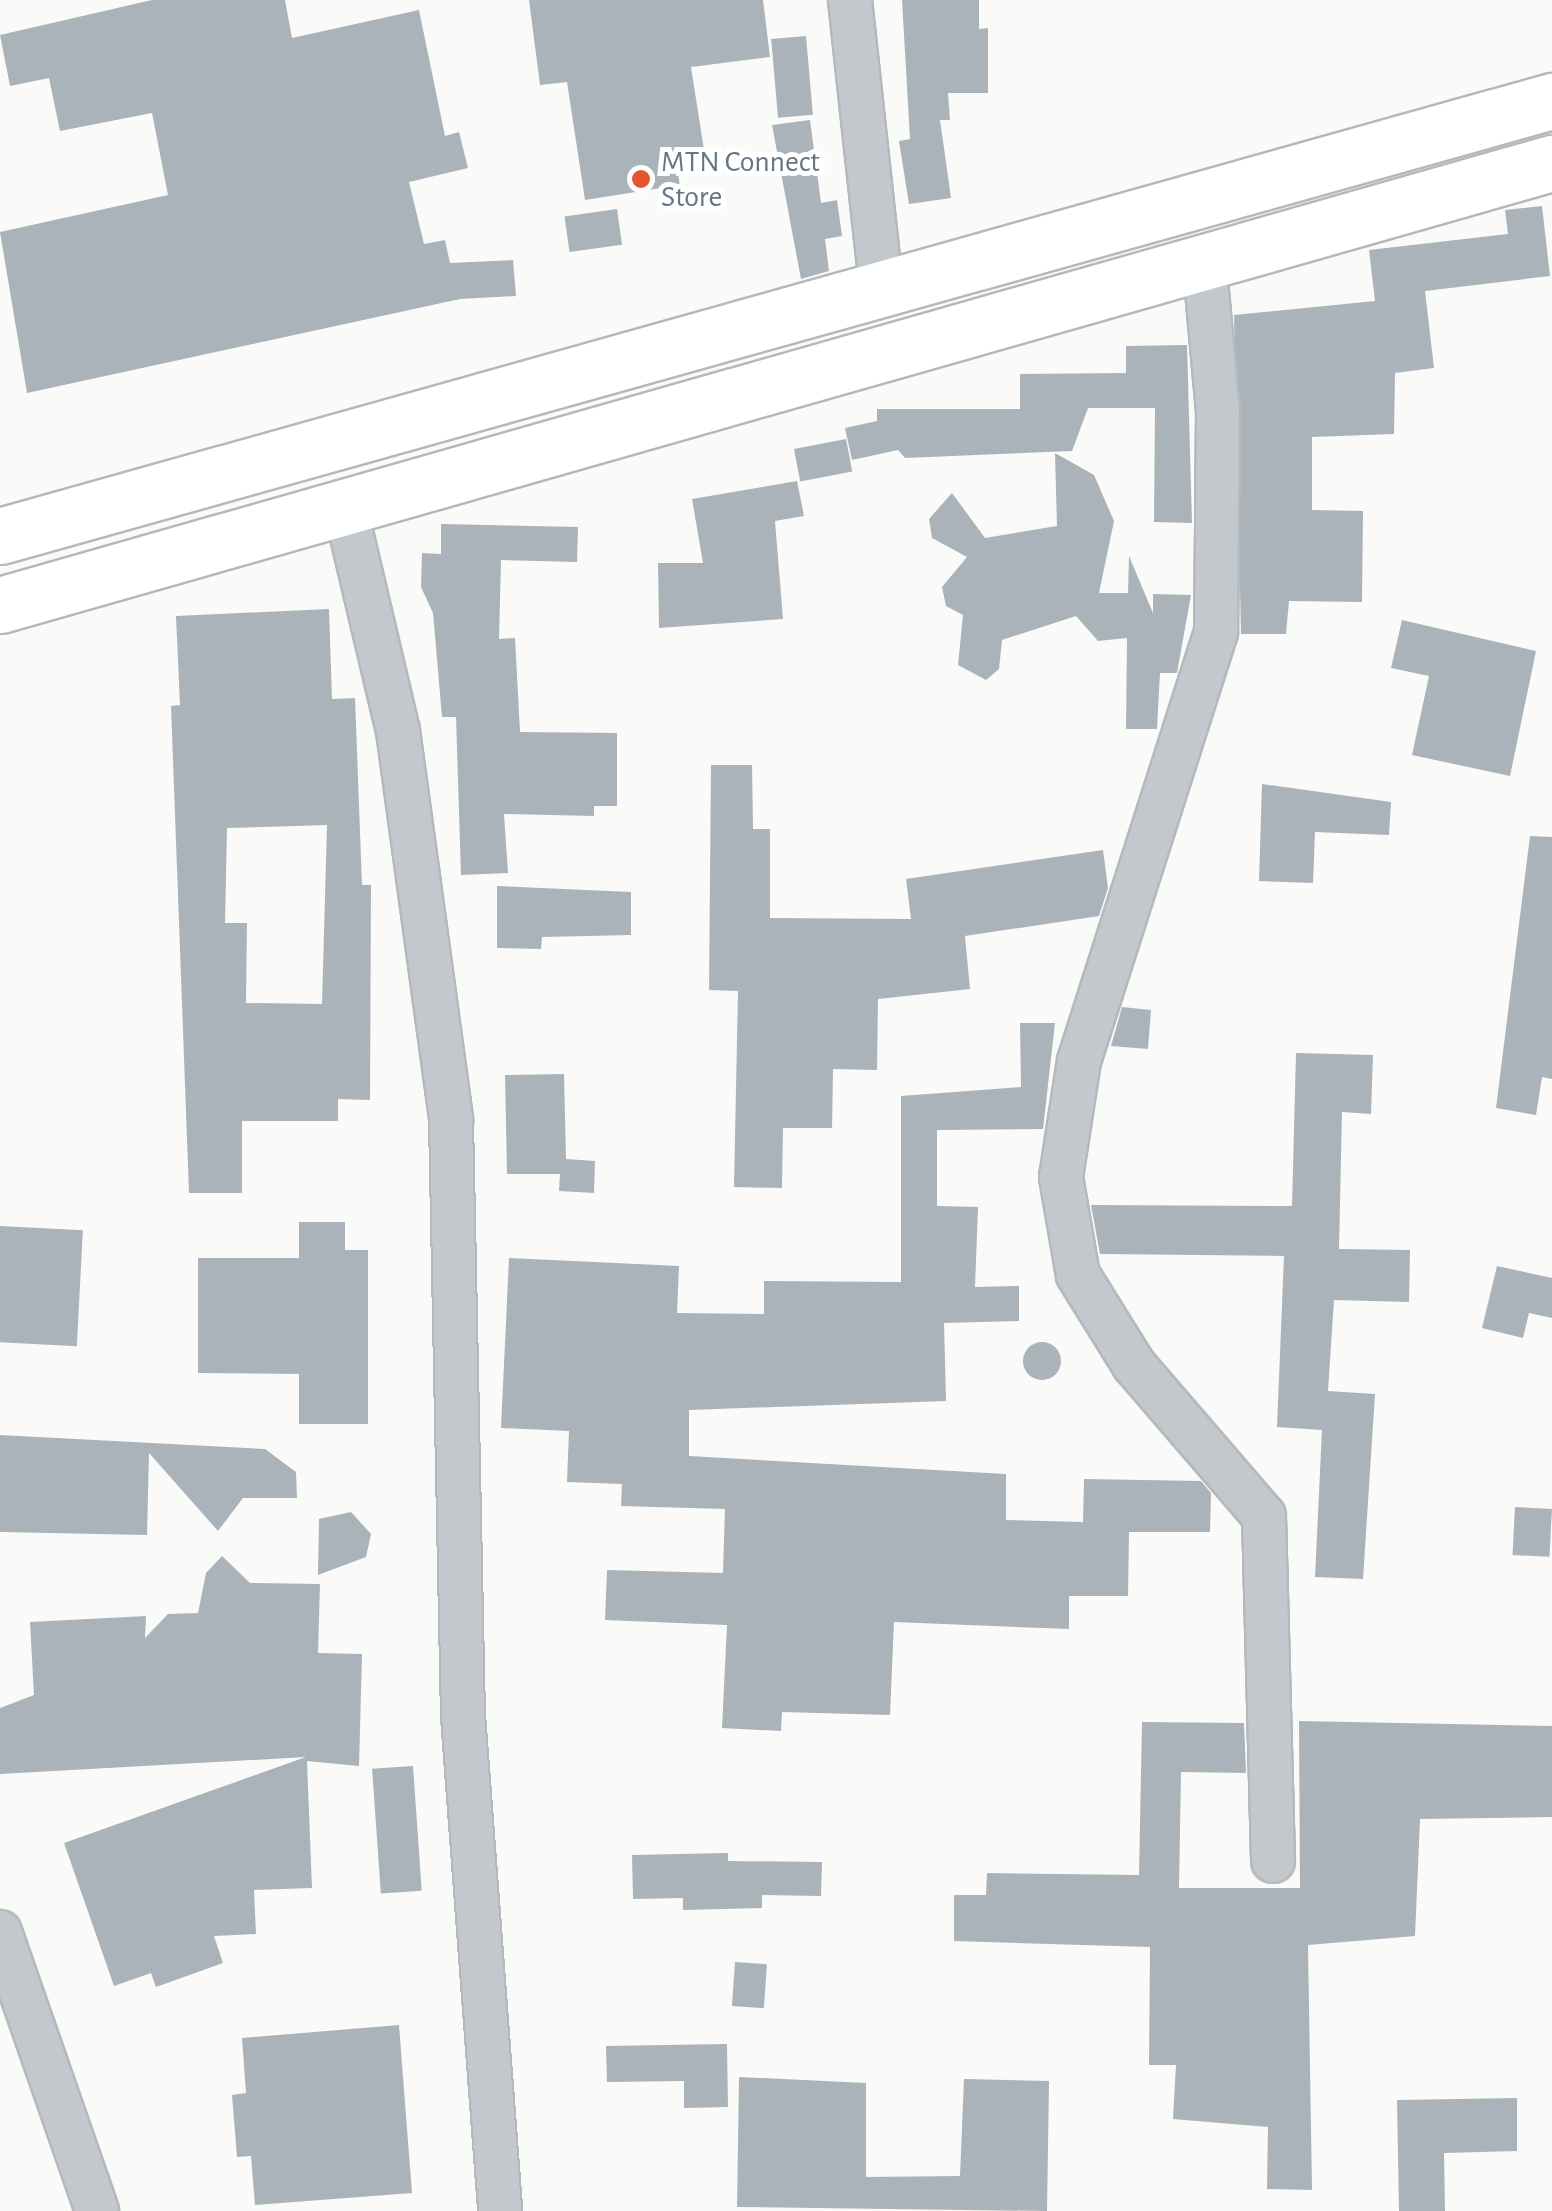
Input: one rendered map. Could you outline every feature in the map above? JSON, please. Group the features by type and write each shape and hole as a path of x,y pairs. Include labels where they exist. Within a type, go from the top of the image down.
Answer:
{"highway":[{"path":"0,536 1552,101"},
{"path":"0,605 346,512 1204,258 1552,163"}],"street":[{"path":"850,0 881,286"},
{"path":"1204,258 1218,411 1216,632 1079,1061 1061,1177 1078,1275 1134,1365 1264,1516 1273,1861"},
{"path":"346,512 398,731 451,1120 463,1716 500,2211"},
{"path":"0,1932 98,2211"}],"building":[{"path":"152,0 285,0 292,38 419,10 445,136 459,132 468,168 409,182 424,244 445,240 450,263 513,260 516,296 460,299 27,393 0,232 168,195 152,113 60,131 49,78 10,86 0,35"},
{"path":"529,0 763,0 770,57 691,67 707,169 678,174 680,185 585,200 567,82 540,85"},
{"path":"902,0 979,0 979,29 988,28 988,93 948,93 950,120 940,120 951,198 909,204 899,141 910,139"},
{"path":"806,36 813,115 778,118 771,39"},
{"path":"810,120 821,203 837,200 842,236 825,239 829,271 801,279 772,125"},
{"path":"1542,206 1550,276 1425,291 1434,368 1395,373 1394,434 1312,437 1312,510 1363,511 1362,602 1289,601 1286,634 1241,634 1234,315 1375,301 1369,250 1508,234 1505,210"},
{"path":"617,209 622,245 570,252 565,216"},
{"path":"1187,345 1192,523 1154,522 1155,408 1088,408 1072,451 905,458 898,450 852,460 845,428 877,421 877,409 1020,409 1020,374 1126,373 1126,346"},
{"path":"846,439 852,471 800,482 794,449"},
{"path":"1055,453 1094,475 1114,521 1099,593 1128,593 1129,556 1153,613 1153,594 1191,595 1177,673 1160,673 1157,729 1126,729 1127,638 1098,641 1076,616 1002,640 999,669 986,680 958,665 963,615 946,606 942,587 967,557 932,538 929,519 952,493 985,538 1057,526"},
{"path":"797,481 804,516 775,521 783,619 659,628 658,563 703,563 692,499"},
{"path":"441,524 578,527 577,562 501,560 499,639 515,638 520,732 617,733 617,806 594,806 594,816 504,814 508,873 461,875 456,717 442,717 433,613 421,587 422,553 441,554"},
{"path":"329,609 332,699 355,698 362,885 371,885 370,1100 338,1099 338,1121 242,1121 242,1193 189,1193 171,706 180,705 176,616","holes":["327,825 322,1004 246,1003 247,923 225,923 227,828"]},
{"path":"1402,620 1536,651 1510,776 1412,755 1429,676 1391,668"},
{"path":"711,765 752,765 753,829 770,829 770,918 911,919 906,879 1103,850 1108,888 1099,916 965,936 970,989 878,999 877,1070 833,1069 832,1128 783,1128 782,1188 734,1187 738,991 709,990"},
{"path":"1262,784 1391,802 1389,835 1315,832 1313,883 1259,881"},
{"path":"1530,836 1552,837 1552,1079 1542,1077 1536,1115 1496,1108"},
{"path":"497,886 631,892 631,935 542,937 541,949 497,948"},
{"path":"1122,1007 1151,1010 1148,1049 1111,1046"},
{"path":"1020,1023 1055,1023 1043,1129 937,1130 937,1206 978,1207 975,1287 1019,1286 1019,1321 944,1323 946,1401 689,1410 689,1456 1006,1474 1006,1520 1083,1522 1084,1479 1201,1481 1211,1493 1210,1532 1129,1532 1128,1596 1069,1596 1069,1629 894,1622 890,1715 782,1712 781,1731 722,1728 727,1625 605,1620 607,1570 723,1573 725,1509 621,1506 622,1484 567,1482 569,1431 501,1428 509,1258 679,1266 677,1313 764,1314 764,1281 901,1282 901,1096 1021,1087"},
{"path":"1296,1053 1373,1055 1371,1114 1342,1112 1339,1249 1410,1250 1409,1302 1334,1300 1328,1391 1375,1394 1363,1579 1315,1577 1322,1430 1277,1427 1284,1256 1100,1254 1091,1205 1292,1206"},
{"path":"564,1074 566,1159 595,1161 594,1193 559,1191 560,1174 507,1174 505,1075"},
{"path":"299,1222 345,1222 345,1250 368,1250 368,1424 299,1424 299,1374 198,1373 198,1258 299,1258"},
{"path":"0,1226 83,1230 77,1346 0,1342"},
{"path":"1497,1266 1552,1278 1552,1318 1529,1313 1523,1338 1482,1328"},
{"path":"1042,1342 1055,1348 1061,1361 1055,1374 1042,1380 1029,1374 1023,1361 1029,1348"},
{"path":"0,1435 265,1449 296,1472 297,1498 243,1498 218,1531 149,1453 147,1535 0,1532"},
{"path":"1515,1507 1552,1509 1549,1557 1512,1555"},
{"path":"351,1512 371,1534 366,1557 318,1575 319,1519"},
{"path":"222,1556 250,1583 320,1584 318,1653 362,1654 359,1766 307,1761 312,1888 254,1890 256,1934 214,1936 223,1963 156,1987 151,1973 114,1986 64,1843 306,1757 0,1774 0,1708 34,1695 30,1622 146,1616 145,1638 168,1614 198,1613 206,1573"},
{"path":"1299,1721 1552,1726 1552,1817 1420,1819 1415,1936 1308,1945 1312,2190 1267,2189 1268,2127 1173,2119 1176,2065 1149,2065 1150,1947 954,1941 954,1895 986,1895 987,1873 1139,1875 1142,1722 1244,1723 1246,1773 1181,1772 1179,1888 1300,1888"},
{"path":"413,1766 422,1891 381,1894 372,1769"},
{"path":"728,1853 728,1861 822,1862 821,1896 762,1895 762,1908 683,1910 683,1898 633,1899 632,1855"},
{"path":"735,1962 767,1964 764,2008 732,2006"},
{"path":"399,2025 412,2193 255,2205 251,2156 237,2157 232,2095 246,2093 242,2038"},
{"path":"727,2044 728,2107 684,2108 684,2081 607,2082 606,2046"},
{"path":"739,2077 866,2083 866,2177 960,2176 964,2079 1049,2081 1047,2211 737,2207"},
{"path":"1517,2098 1517,2151 1444,2153 1445,2211 1399,2211 1397,2100"}],"place":[{"name":"MTN Connect Store","path":"641,179"}]}
